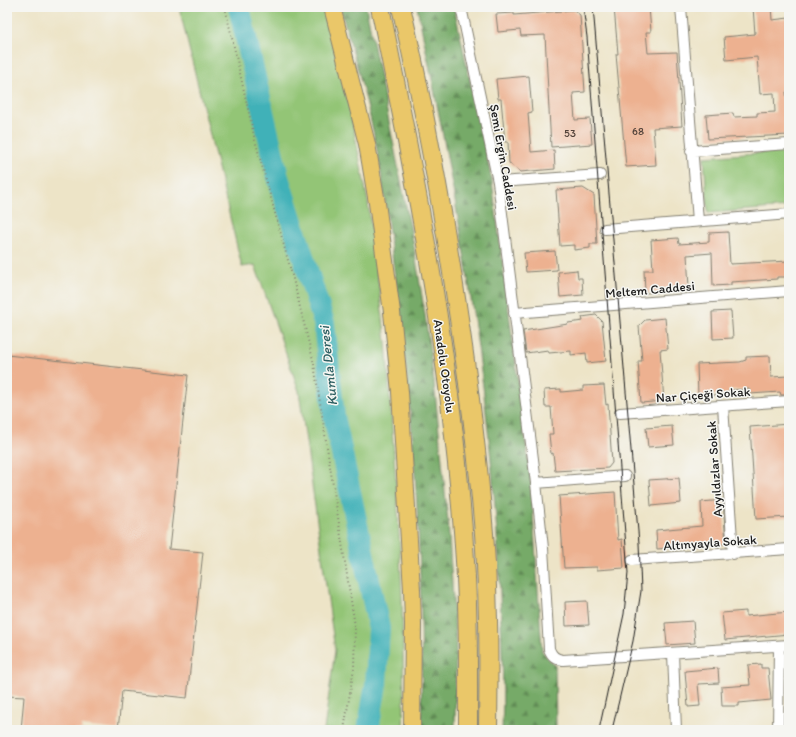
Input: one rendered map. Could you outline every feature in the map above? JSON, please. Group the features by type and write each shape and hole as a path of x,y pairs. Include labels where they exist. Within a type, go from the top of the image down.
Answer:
{"highway":[{"name":"Anadolu Otoyolu","path":"380,7 401,110 436,304 455,441 465,562 468,630 468,730"},
{"name":"Anadolu Otoyolu","path":"401,7 424,114 447,242 458,310 473,427 486,564 488,629 488,730"}],"main road":[{"path":"332,7 367,144 377,203 392,312 400,392 412,590 412,730"}],"street":[{"name":"Şemi Ergin Caddesi","path":"461,7 498,182 536,483 543,548 549,649 552,656 557,660 563,660 784,646"},
{"path":"680,7 698,221"},
{"path":"692,151 789,144"},
{"path":"498,182 600,174"},
{"path":"605,229 789,214"},
{"name":"Meltem Caddesi","path":"514,313 789,291"},
{"name":"Nar Çiçeği Sokak","path":"620,413 789,401"},
{"name":"Ayyıldızlar Sokak","path":"723,406 733,554"},
{"path":"536,483 625,476"},
{"name":"Altınyayla Sokak","path":"632,560 789,549"},
{"path":"778,730 784,646"},
{"path":"673,653 676,730"}],"path":[{"path":"225,7 255,140 292,274 314,364 354,626 354,668 344,730"}],"green space":[{"path":"179,7 323,7 349,105 368,202 386,342 398,512 402,598 403,730 324,730 335,650 299,391 255,265 242,267"},
{"path":"340,7 366,7 413,241 425,315 434,382 448,521 456,646 455,730 421,730 422,671 419,554 412,437 401,320 385,198 377,151 362,87"},
{"path":"417,7 454,7 492,181 531,483 542,651 555,666 556,730 502,730 503,677 498,546 484,391 448,160"},
{"path":"787,151 789,207 708,213 704,157"}],"building":[{"path":"614,7 649,7 651,32 646,32 648,53 677,52 682,126 653,128 656,165 626,167 616,54 618,54"},
{"path":"753,7 771,7 772,20 789,18 789,91 786,92 789,111 789,135 708,139 706,115 733,113 734,117 757,116 757,113 775,112 774,93 760,94 757,57 726,60 724,37 755,34"},
{"path":"574,10 580,15 585,92 573,93 575,120 590,119 592,144 551,147 545,35 521,36 520,30 498,32 496,14 514,13 514,15"},
{"path":"529,76 532,112 528,113 531,152 554,150 555,169 520,172 509,163 508,142 505,142 501,99 498,99 496,79"},
{"path":"583,188 594,195 597,244 590,244 590,248 574,250 574,245 560,246 556,190"},
{"path":"728,232 730,264 789,261 789,277 731,282 731,285 713,286 712,253 687,255 689,287 665,289 665,292 645,293 644,270 653,270 651,240 678,238 679,244 709,242 709,233"},
{"path":"555,251 557,270 526,272 524,253"},
{"path":"577,270 578,278 582,278 583,295 560,297 558,272"},
{"path":"731,311 733,338 713,339 712,312"},
{"path":"596,315 602,321 606,361 587,363 586,353 571,355 571,351 549,353 548,350 526,353 523,331 583,321 582,317"},
{"path":"665,318 668,349 660,350 664,401 641,403 638,361 642,361 639,326 645,320"},
{"path":"7,355 188,375 169,549 203,552 187,698 122,691 118,730 82,726 82,730 21,730 24,697 7,696"},
{"path":"770,356 771,377 789,376 789,395 781,395 780,392 750,394 749,389 729,390 729,394 698,396 697,364 740,362 746,360 746,357"},
{"path":"604,385 606,405 608,404 612,463 608,468 555,471 553,453 551,454 549,434 553,434 551,407 545,407 544,390 561,389 561,392 583,390 583,386"},
{"path":"789,424 789,517 756,519 750,427"},
{"path":"672,426 674,445 648,447 646,428"},
{"path":"679,478 681,503 651,506 649,480"},
{"path":"615,492 618,540 622,539 624,568 597,570 597,567 564,568 559,496"},
{"path":"723,500 726,544 657,549 656,530 702,526 701,502"},
{"path":"587,601 589,625 566,626 565,602"},
{"path":"746,611 746,616 789,612 789,634 725,640 722,613"},
{"path":"693,621 695,643 667,645 665,623"},
{"path":"761,664 761,668 768,668 771,700 739,703 739,706 722,706 721,687 750,685 748,665"},
{"path":"718,668 719,683 698,684 700,706 688,707 685,671"}],"waterway":[{"name":"Kumla Deresi","path":"239,7 278,177 324,323 334,416 379,628 376,685 368,730"}],"tram line":[{"path":"583,7 587,37 628,573 624,614 599,730"},
{"path":"593,7 639,543 641,591 633,641 612,730"}]}
